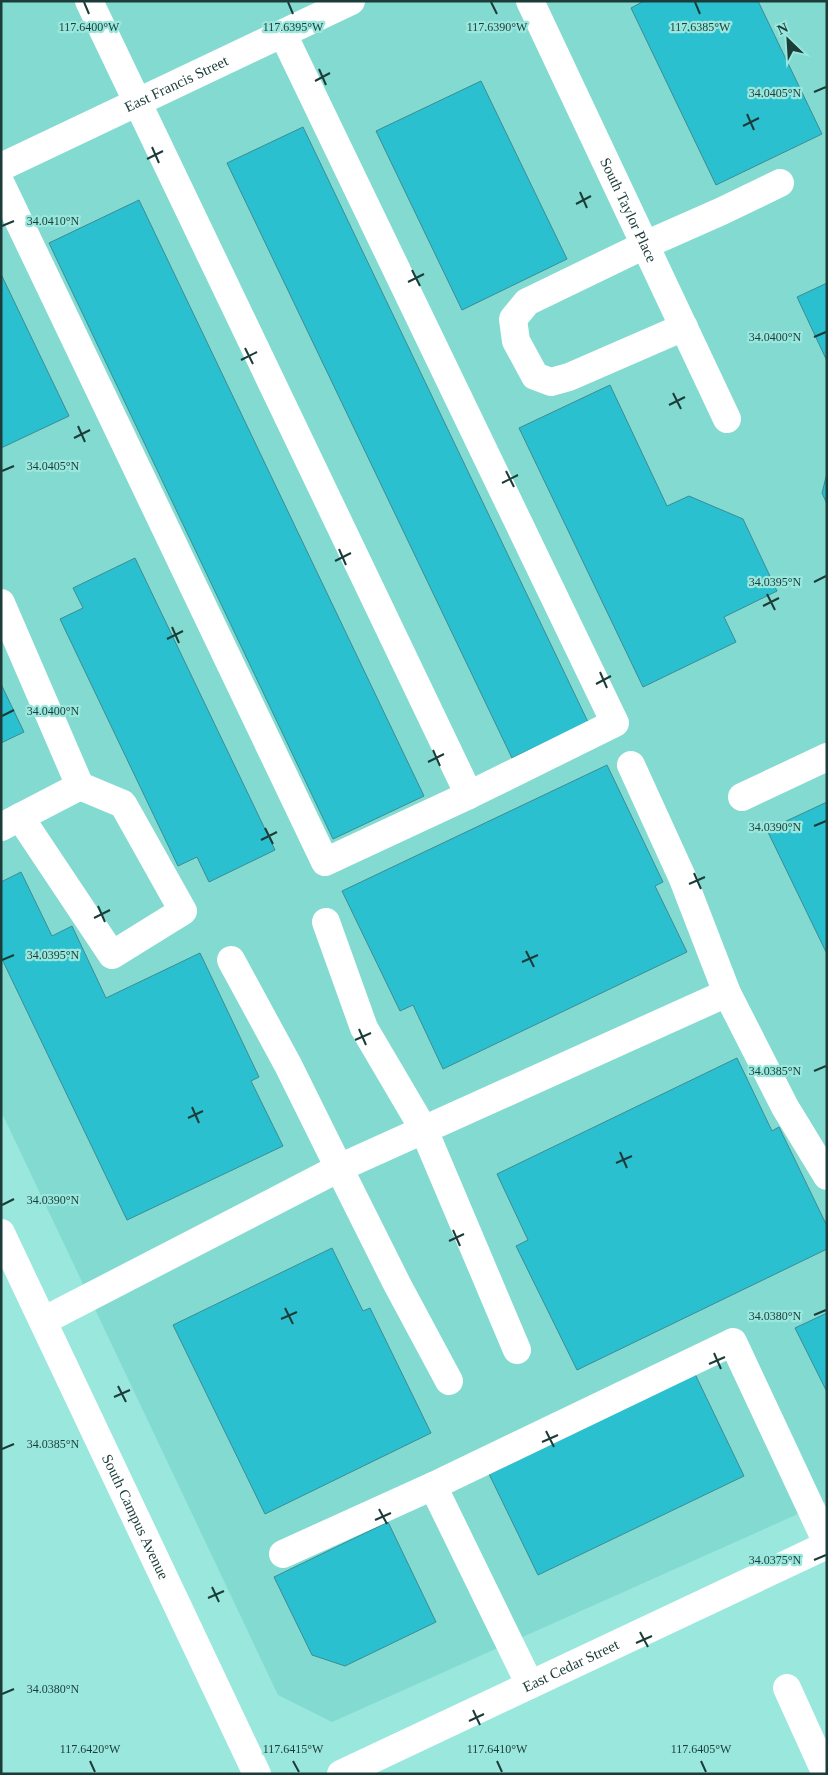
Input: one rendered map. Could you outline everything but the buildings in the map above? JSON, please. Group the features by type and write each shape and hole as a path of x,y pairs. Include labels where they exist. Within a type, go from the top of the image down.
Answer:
{"street":[{"path":"89,1 469,796"},
{"name":"East Francis Street","path":"1,167 351,1"},
{"name":"South Taylor Place","path":"530,1 727,419"},
{"path":"1,184 325,862 469,796 615,723 283,34"},
{"path":"684,327 551,382 535,376 516,341 512,319 527,302 780,183"},
{"path":"1,603 80,786 123,804 183,911 112,955 11,822 80,786"},
{"path":"742,798 827,757"},
{"path":"631,765 683,878 726,993 785,1107 827,1176"},
{"path":"326,922 364,1028 424,1130 517,1350"},
{"path":"231,960 288,1065 397,1284 449,1381"},
{"path":"43,1321 339,1168 726,993"},
{"name":"South Campus Avenue","path":"1,1233 257,1774"},
{"path":"283,1554 433,1486 734,1342 827,1544"},
{"path":"433,1486 530,1685"},
{"name":"East Cedar Street","path":"341,1774 827,1544"},
{"path":"787,1688 826,1774"}],"shaded area":[{"path":"1,1 827,1 827,1501 332,1722 278,1695 1,1111"}]}
